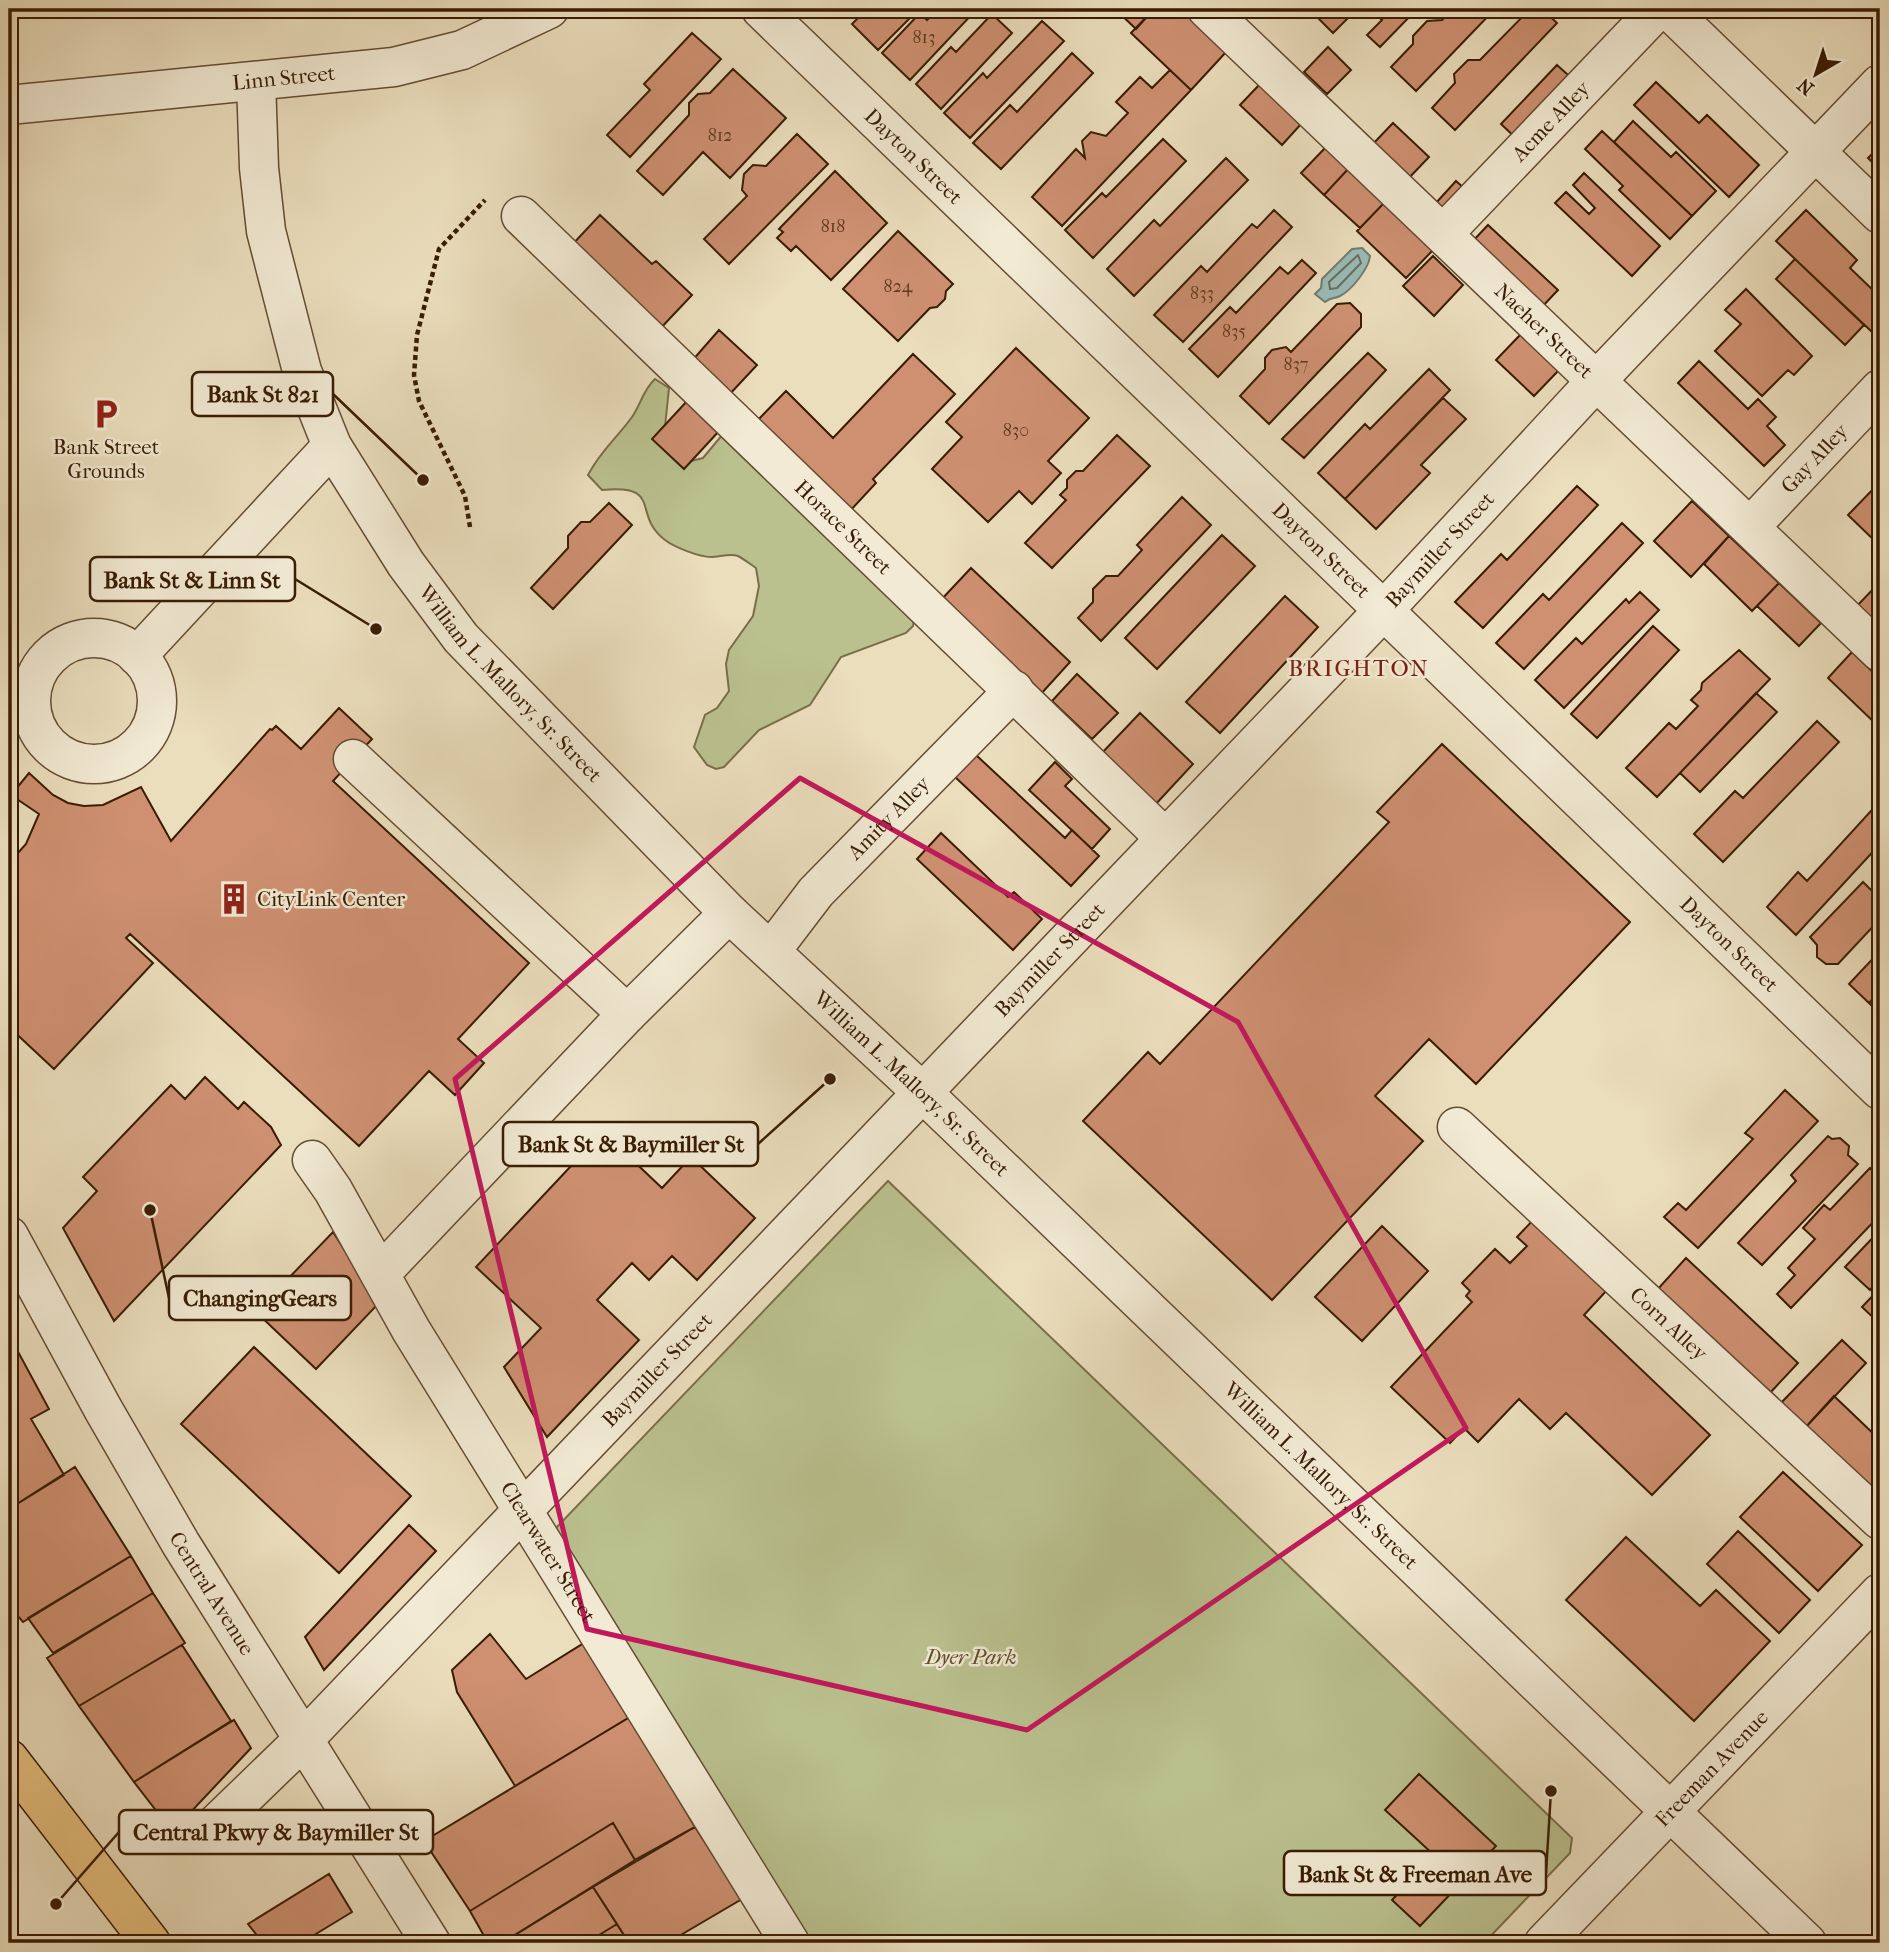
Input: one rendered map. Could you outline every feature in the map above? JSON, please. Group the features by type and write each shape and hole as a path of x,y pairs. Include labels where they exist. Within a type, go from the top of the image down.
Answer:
{"main road":[{"path":"9,1759 151,1943"}],"street":[{"name":"Linn Street","path":"9,105 394,67 462,50 549,9"},
{"name":"Dayton Street","path":"761,9 1880,1090"},
{"name":"Naeher Street","path":"1207,9 1880,652"},
{"name":"Acme Alley","path":"1443,234 1658,9"},
{"path":"1668,9 1880,214"},
{"name":"William L. Mallory, Sr. Street","path":"256,81 259,168 266,231 302,370 332,446 406,564 461,638 729,913 923,1093 1807,1943"},
{"name":"Baymiller Street","path":"211,1829 304,1738 923,1093 1880,84"},
{"name":"Horace Street","path":"521,216 1166,838"},
{"name":"Gay Alley","path":"1751,527 1880,389"},
{"path":"137,656 332,446"},
{"name":"Amity Alley","path":"771,951 816,892 1014,690"},
{"path":"353,759 627,1014"},
{"path":"380,1274 627,1014 729,913"},
{"name":"Corn Alley","path":"1457,1127 1880,1520"},
{"name":"Clearwater Street","path":"312,1160 411,1330 790,1943"},
{"name":"Central Avenue","path":"9,1236 174,1533 431,1943"},
{"name":"Freeman Avenue","path":"1544,1943 1880,1593"}],"path":[{"path":"470,527 465,496 419,401 414,375 417,335 439,249 491,193"}],"highlighted area":[{"path":"800,778 1238,1022 1466,1428 1027,1730 587,1629 455,1079"}],"green space":[{"path":"655,379 669,388 664,436 679,464 703,458 723,434 915,615 913,626 906,633 841,657 810,705 759,730 724,767 716,769 707,765 694,747 705,715 717,708 729,691 726,664 729,650 753,616 759,586 756,568 738,556 706,557 669,543 655,530 640,496 621,489 602,490 588,475 598,458 632,417"},
{"path":"9,801 16,816 18,830 9,858"},
{"name":"Dyer Park","path":"888,1181 1572,1838 1570,1853 1484,1943 811,1943 555,1529"}],"water":[{"path":"1362,248 1370,256 1369,261 1350,289 1325,302 1315,294 1321,288 1322,279 1352,249"}],"building":[{"path":"867,9 919,9 878,50 852,24"},
{"path":"938,9 977,9 910,80 882,53 920,13 927,20"},
{"path":"1115,9 1154,9 1136,29"},
{"path":"1154,9 1182,9 1227,51 1191,90 1131,33"},
{"path":"1323,9 1357,9 1333,33 1316,16"},
{"path":"1376,9 1417,9 1380,47 1367,35 1382,20 1373,12"},
{"path":"1453,9 1495,9 1416,91 1391,67 1413,44 1413,36 1427,21 1442,20"},
{"path":"1530,9 1542,9 1557,23 1455,130 1432,108 1455,83 1454,74 1468,60 1480,60"},
{"path":"992,14 1012,33 941,109 916,84 951,47 956,52"},
{"path":"1042,21 1064,41 970,138 944,113 983,73 987,78"},
{"path":"692,33 721,59 630,157 607,135 650,90 644,84"},
{"path":"1328,47 1351,70 1327,94 1304,72"},
{"path":"1072,53 1093,73 1001,169 973,143 1010,105 1017,112"},
{"path":"1557,65 1577,83 1520,142 1501,124"},
{"path":"733,69 786,118 730,178 703,152 663,195 637,171 689,115 689,103 698,94 710,93"},
{"path":"1170,70 1191,90 1062,226 1032,197 1076,149 1085,158 1082,141 1091,132 1106,136 1128,113 1116,102 1140,77 1152,88"},
{"path":"1656,82 1699,123 1707,115 1759,165 1729,197 1634,105"},
{"path":"1260,84 1302,123 1282,145 1240,105"},
{"path":"1633,121 1671,157 1676,152 1716,191 1692,216 1614,142"},
{"path":"1393,123 1429,157 1407,180 1371,146"},
{"path":"1602,131 1692,216 1670,239 1619,190 1623,186 1585,149"},
{"path":"797,134 828,164 729,264 704,239 747,196 742,190 744,174 753,165 766,166"},
{"path":"1163,139 1186,161 1093,258 1065,230 1102,193 1106,197"},
{"path":"1880,146 1880,170 1868,158"},
{"path":"1326,147 1349,168 1324,195 1301,173"},
{"path":"1226,158 1248,180 1134,296 1107,269 1154,220 1160,226"},
{"path":"1349,168 1385,202 1360,228 1324,195"},
{"path":"835,171 887,223 831,280 796,246 791,251 777,238 783,232 779,229"},
{"path":"1584,173 1660,246 1632,276 1555,203 1566,192 1589,214 1595,208 1573,185"},
{"path":"1456,181 1473,196 1451,219 1435,204"},
{"path":"1385,202 1434,249 1406,278 1357,231"},
{"path":"1274,210 1292,227 1183,342 1154,315 1201,266 1207,272 1252,224 1257,228"},
{"path":"1806,210 1857,260 1850,268 1880,297 1880,323 1872,332 1776,241"},
{"path":"600,215 652,264 656,261 692,295 658,331 570,247"},
{"path":"1488,225 1558,290 1540,309 1471,243"},
{"path":"898,231 953,284 946,291 945,299 937,307 930,308 898,341 843,289"},
{"path":"1433,256 1463,285 1434,316 1403,286"},
{"path":"1795,259 1864,325 1845,345 1776,279"},
{"path":"1302,260 1316,273 1218,377 1189,349 1230,307 1236,313 1280,267 1288,274"},
{"path":"1746,289 1812,356 1794,375 1788,370 1762,396 1715,351 1741,324 1725,310"},
{"path":"1350,303 1361,314 1361,327 1269,424 1240,396 1265,369 1265,358 1272,350 1286,347 1291,352 1337,304"},
{"path":"719,330 757,365 728,396 691,362"},
{"path":"1521,334 1559,370 1534,396 1496,360"},
{"path":"1016,348 1089,418 1048,461 1061,473 1032,504 1019,491 988,522 932,469 962,437 946,422"},
{"path":"1368,353 1386,370 1304,458 1282,439"},
{"path":"913,354 955,394 873,479 876,483 849,512 755,423 786,391 833,438"},
{"path":"1699,361 1748,409 1758,399 1776,417 1767,426 1785,445 1764,466 1678,383"},
{"path":"1429,369 1450,390 1345,499 1318,473 1365,424 1370,429"},
{"path":"1443,398 1466,419 1421,465 1430,473 1376,529 1345,499"},
{"path":"688,400 720,430 684,469 652,439"},
{"path":"1117,435 1150,466 1052,568 1025,543 1066,500 1060,495 1067,488 1067,480 1076,471 1083,471"},
{"path":"1880,482 1880,546 1848,515"},
{"path":"1577,486 1598,505 1483,628 1455,602 1501,554 1507,560"},
{"path":"1182,497 1211,525 1101,641 1078,618 1093,602 1093,589 1106,576 1118,576 1142,550 1137,545"},
{"path":"1692,501 1729,536 1691,577 1654,541"},
{"path":"609,503 632,525 553,609 531,588 568,548 568,536 581,522 590,522"},
{"path":"1622,523 1643,543 1524,669 1496,643 1543,594 1549,600"},
{"path":"1222,535 1255,566 1157,669 1125,638"},
{"path":"1729,536 1779,583 1752,611 1704,564"},
{"path":"971,568 1070,662 1040,695 940,601"},
{"path":"1779,583 1821,623 1799,646 1757,606"},
{"path":"1876,586 1880,589 1880,635 1854,609"},
{"path":"1640,592 1659,610 1564,708 1535,680 1576,638 1582,644 1626,599 1629,603"},
{"path":"1285,596 1318,627 1220,733 1186,702"},
{"path":"1653,626 1679,650 1597,738 1571,714"},
{"path":"1739,650 1770,679 1657,797 1626,768 1669,723 1676,729 1698,706 1691,700 1701,690 1702,683"},
{"path":"1852,652 1880,679 1880,728 1828,678"},
{"path":"1077,674 1118,713 1092,739 1052,701"},
{"path":"1756,693 1777,712 1700,792 1680,773"},
{"name":"CityLink Center","path":"339,708 372,739 333,781 529,963 458,1039 484,1063 455,1095 429,1071 359,1146 130,934 126,938 153,963 54,1069 9,1027 9,863 26,844 39,814 11,795 29,773 53,795 68,803 84,806 103,805 141,787 171,841 270,729 276,726 301,749"},
{"path":"1140,713 1193,764 1154,806 1100,755"},
{"path":"1817,721 1839,742 1723,862 1694,834 1735,791 1743,798"},
{"path":"1442,744 1630,922 1476,1084 1429,1039 1375,1096 1423,1141 1272,1300 1083,1121 1148,1052 1160,1064 1389,822 1377,812"},
{"path":"976,755 1065,838 1072,830 1099,856 1071,886 955,777"},
{"path":"1055,762 1072,779 1065,786 1110,829 1092,849 1029,790"},
{"path":"1880,801 1880,844 1796,935 1767,907 1798,872 1807,881"},
{"path":"941,833 1008,897 1014,892 1042,919 1013,950 917,859"},
{"path":"1880,880 1880,919 1838,964 1826,964 1817,957 1817,945 1810,937 1863,882 1871,890"},
{"path":"1880,951 1880,991 1869,1003 1849,984"},
{"path":"1880,991 1880,1014 1869,1003"},
{"path":"205,1077 238,1109 244,1102 271,1127 281,1145 114,1321 63,1228 97,1191 83,1177 171,1085 185,1099"},
{"path":"1785,1090 1818,1121 1698,1248 1664,1217 1678,1203 1686,1210 1753,1139 1745,1133"},
{"path":"603,1132 662,1188 691,1157 755,1218 697,1280 672,1256 649,1280 632,1263 597,1300 639,1340 547,1437 504,1367 541,1328 476,1267"},
{"path":"1828,1136 1832,1139 1840,1138 1849,1146 1848,1155 1858,1164 1762,1265 1738,1243 1796,1181 1791,1175"},
{"path":"1870,1168 1880,1177 1880,1215 1791,1308 1777,1294 1795,1275 1788,1268 1815,1239 1803,1228 1824,1205 1830,1210"},
{"path":"1535,1218 1608,1289 1584,1315 1710,1435 1652,1495 1566,1413 1550,1429 1519,1399 1478,1442 1464,1428 1450,1443 1391,1387 1472,1302 1466,1296 1470,1291 1462,1283 1495,1249 1510,1263 1527,1246 1517,1237"},
{"path":"1382,1226 1428,1271 1362,1341 1315,1297"},
{"path":"1880,1230 1880,1278 1870,1290 1845,1267"},
{"path":"333,1232 379,1303 316,1369 256,1312"},
{"path":"1686,1258 1798,1363 1769,1394 1657,1290"},
{"path":"1880,1288 1880,1324 1862,1307"},
{"path":"9,1335 49,1409 31,1419 64,1475 9,1509"},
{"path":"1842,1340 1866,1363 1804,1429 1779,1405"},
{"path":"254,1347 411,1496 339,1573 181,1424"},
{"path":"1834,1396 1880,1440 1880,1501 1804,1429"},
{"path":"75,1467 131,1556 23,1622 9,1606 9,1509"},
{"path":"1783,1472 1862,1545 1818,1591 1740,1517"},
{"path":"409,1525 436,1551 324,1670 305,1637"},
{"path":"1738,1531 1810,1600 1779,1633 1707,1564"},
{"path":"1626,1537 1700,1606 1716,1590 1770,1641 1694,1721 1566,1600"},
{"path":"131,1556 153,1593 53,1653 28,1618"},
{"path":"153,1593 185,1643 79,1706 47,1658"},
{"path":"490,1634 526,1679 584,1643 630,1717 515,1786 457,1692 452,1670"},
{"path":"182,1645 231,1721 134,1782 79,1706"},
{"path":"630,1717 695,1827 635,1860 613,1823 470,1911 424,1841"},
{"path":"234,1720 251,1748 187,1816 188,1819 172,1831 134,1782"},
{"path":"1419,1774 1496,1846 1420,1926 1392,1900 1434,1855 1385,1810"},
{"path":"613,1823 635,1860 502,1943 488,1943 470,1911"},
{"path":"695,1827 742,1899 667,1943 629,1943 593,1887"},
{"path":"329,1874 352,1912 301,1943 263,1943 248,1924"},
{"path":"593,1887 617,1924 586,1943 502,1943"},
{"path":"617,1924 629,1943 586,1943"}],"place":[{"name":"Bank Street Grounds","path":"106,414"},
{"name":"Bank St 821","path":"423,480"},
{"name":"Bank St & Linn St","path":"376,629"},
{"name":"CityLink Center","path":"234,899"},
{"name":"Bank St & Baymiller St","path":"830,1079"},
{"name":"ChangingGears","path":"150,1210"},
{"name":"Bank St & Freeman Ave","path":"1551,1791"},
{"name":"Central Pkwy & Baymiller St","path":"56,1904"}],"district":[{"name":"BRIGHTON","path":"1359,668"}]}
